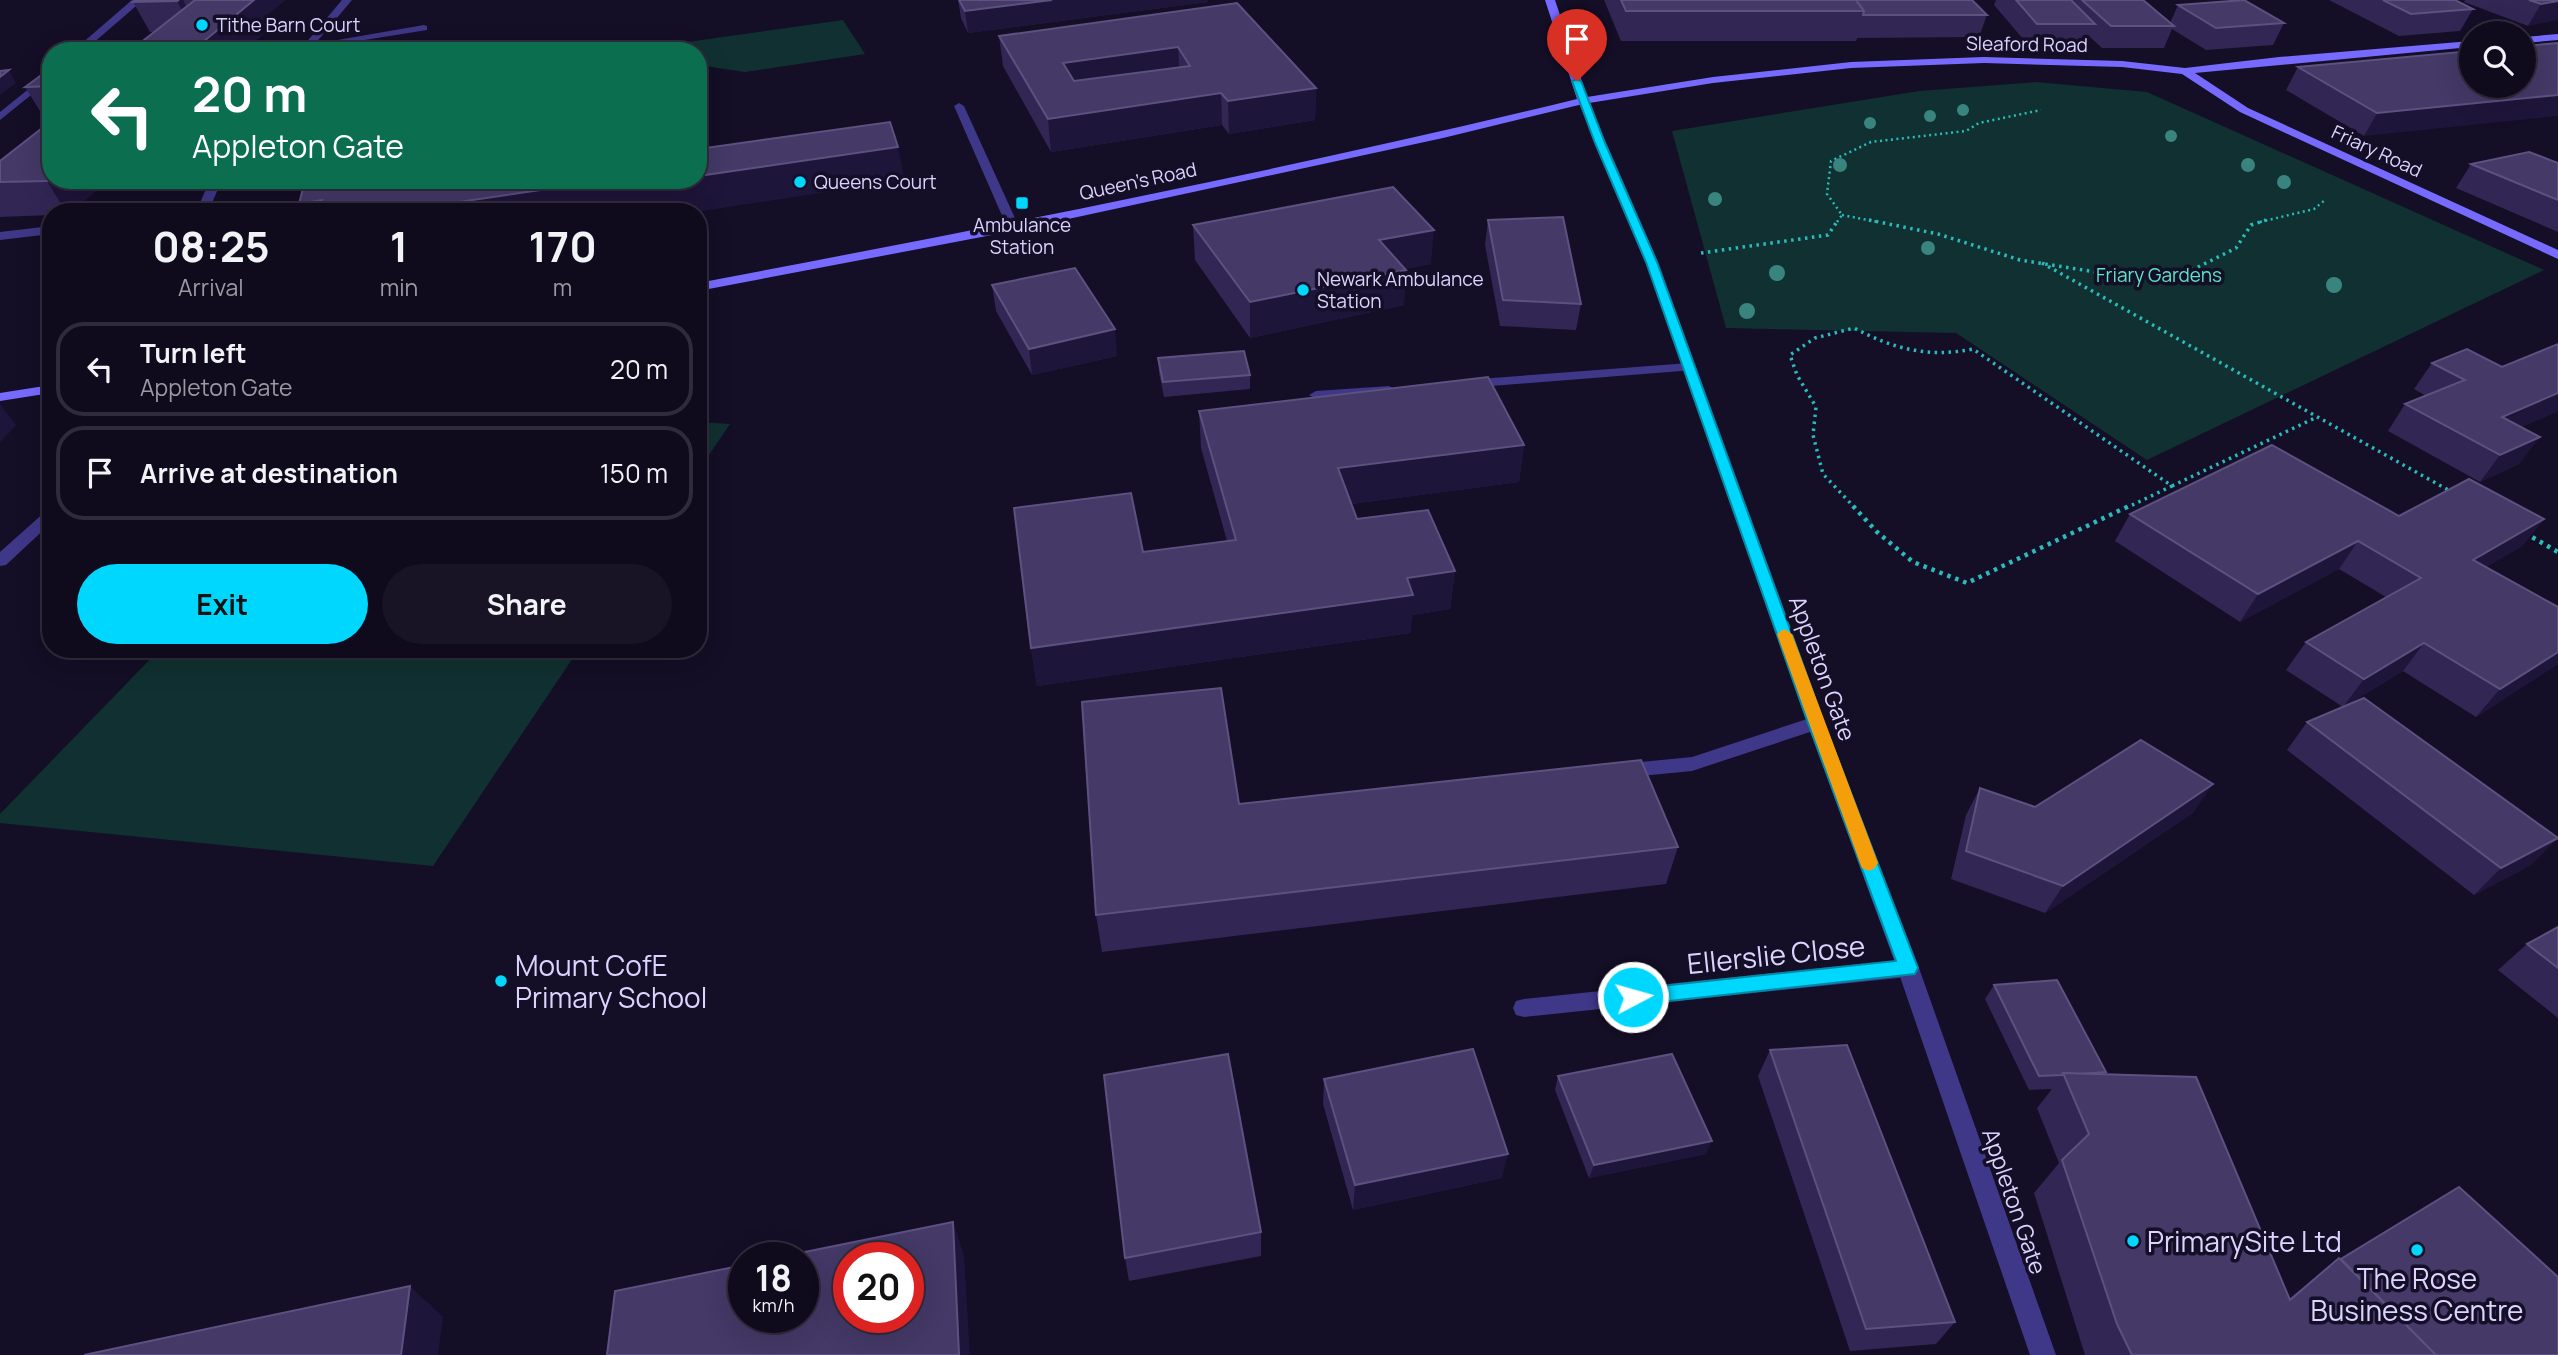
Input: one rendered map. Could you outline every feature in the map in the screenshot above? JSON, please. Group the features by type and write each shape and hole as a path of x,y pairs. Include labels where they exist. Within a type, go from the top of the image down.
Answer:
{"street":[{"path":"89,42 138,0"},
{"path":"311,42 347,0"},
{"name":"Appleton Gate","path":"1550,0 1583,101 1652,262 1816,723 1908,968 2043,1355"},
{"path":"342,42 425,28"},
{"path":"2536,39 2558,37"},
{"name":"Sleaford Road","path":"1583,101 1713,80 1851,65 1984,60 2122,64 2185,71 2459,45"},
{"name":"Friary Road","path":"2185,71 2244,110 2558,255"},
{"path":"0,117 42,82"},
{"name":"Queen's Road","path":"707,285 1013,228 1443,135 1583,101"},
{"path":"959,106 1013,228"},
{"path":"0,236 42,231"},
{"path":"1454,385 1689,367"},
{"path":"1316,395 1399,389"},
{"path":"0,397 42,390"},
{"path":"0,561 42,522"},
{"path":"1598,773 1692,764 1816,723"},
{"name":"Ellerslie Close","path":"1524,1009 1908,968"}],"path":[{"path":"2041,110 1979,123 1966,131 1871,142 1831,162 1827,194 1842,215 1938,234 2020,260 2102,273 2192,270 2236,248 2251,225 2314,209 2326,199 2327,192"},
{"path":"1652,262 1828,234 1842,215"},
{"path":"2042,263 2461,498"},
{"path":"2172,486 1973,349 1945,356 1914,354 1854,328 1815,338 1790,355 1797,375 1816,407 1812,435 1824,474 1877,532 1913,562 1967,583 2172,486 2317,416"},
{"path":"2522,531 2558,552"}],"green space":[{"path":"843,20 865,54 745,72 707,66 707,42 687,42"},
{"name":"Friary Gardens","path":"2036,82 2147,92 2544,270 2147,460 1956,333 1726,328 1672,131 1919,91"},
{"path":"707,423 730,424 707,458"},
{"path":"151,658 573,658 433,866 0,823 0,814"}],"building":[{"path":"136,0 179,0 133,2"},
{"path":"195,0 254,0 203,42 141,42"},
{"path":"959,0 1052,0 965,11"},
{"path":"1621,0 1856,0 1864,11 1626,11"},
{"path":"1856,0 1972,0 1987,15 1863,15 1864,11"},
{"path":"2016,0 2071,0 2095,24 2037,24"},
{"path":"2082,0 2143,0 2174,26 2111,26"},
{"path":"2244,0 2284,23 2216,28 2178,5"},
{"path":"2383,0 2455,0 2473,9 2411,14"},
{"path":"2529,0 2558,0 2558,1 2541,4"},
{"path":"1237,3 1316,88 1228,101 1221,93 1048,119 999,36","holes":["1178,47 1190,66 1074,81 1063,63"]},
{"path":"2558,43 2558,95 2536,97 2536,45"},
{"path":"2459,52 2459,98 2528,98 2377,113 2298,67"},
{"path":"42,75 42,86 25,87"},
{"path":"890,122 898,147 707,175 707,148"},
{"path":"42,128 42,181 0,182 0,161"},
{"path":"2529,152 2558,163 2558,200 2471,164"},
{"path":"1393,187 1434,230 1379,240 1406,270 1250,302 1193,225"},
{"path":"303,189 548,189 452,203 321,203 322,200 299,203"},
{"path":"1563,217 1581,304 1503,300 1488,220"},
{"path":"1075,268 1115,329 1029,349 992,285"},
{"path":"2558,344 2558,393 2502,417 2540,437 2500,455 2405,404 2465,380 2432,363 2467,349 2502,367"},
{"path":"1244,351 1250,375 1163,382 1158,358"},
{"path":"1488,377 1524,445 1338,468 1357,519 1428,510 1455,571 1407,578 1413,595 1031,648 1014,508 1131,493 1143,552 1236,540 1199,411"},
{"path":"2272,445 2399,516 2469,479 2544,519 2473,560 2558,607 2558,652 2500,689 2424,643 2364,679 2306,642 2421,578 2358,541 2258,594 2130,514"},
{"path":"1221,688 1239,804 1641,760 1678,847 1096,915 1082,702"},
{"path":"2364,698 2558,838 2501,868 2307,722"},
{"path":"2141,740 2213,784 2063,886 1966,851 1980,788 2035,807"},
{"path":"2558,927 2558,968 2527,944"},
{"path":"2057,980 2106,1072 2039,1076 1994,985"},
{"path":"1847,1045 1955,1322 1866,1329 1770,1050"},
{"path":"1473,1049 1508,1154 1355,1185 1324,1079"},
{"path":"1228,1054 1261,1232 1125,1258 1104,1075"},
{"path":"1672,1054 1712,1141 1594,1165 1558,1076"},
{"name":"PrimarySite Ltd","path":"2063,1073 2196,1077 2290,1300 2339,1258 2436,1355 2132,1355 2117,1324 2062,1160 2089,1134"},
{"name":"The Rose Business Centre","path":"2459,1187 2558,1277 2558,1355 2436,1355 2341,1259"},
{"path":"953,1222 959,1355 607,1355 615,1291 728,1268 728,1333 819,1333 819,1249 833,1246 833,1333 924,1333 924,1242 854,1242"},
{"path":"410,1286 401,1355 84,1355"}],"slow traffic":[{"path":"1784,634 1869,863"}],"place":[{"name":"Tithe Barn Court","path":"202,25"},
{"name":"Queens Court","path":"800,182"},
{"name":"Ambulance Station","path":"1022,203"},
{"name":"Newark Ambulance Station","path":"1303,290"},
{"name":"Mount CofE Primary School","path":"501,981"},
{"name":"PrimarySite Ltd","path":"2133,1241"},
{"name":"The Rose Business Centre","path":"2417,1250"}],"route":[{"path":"1577,81 1600,143 1652,262 1816,723 1908,968 1633,997"}]}
